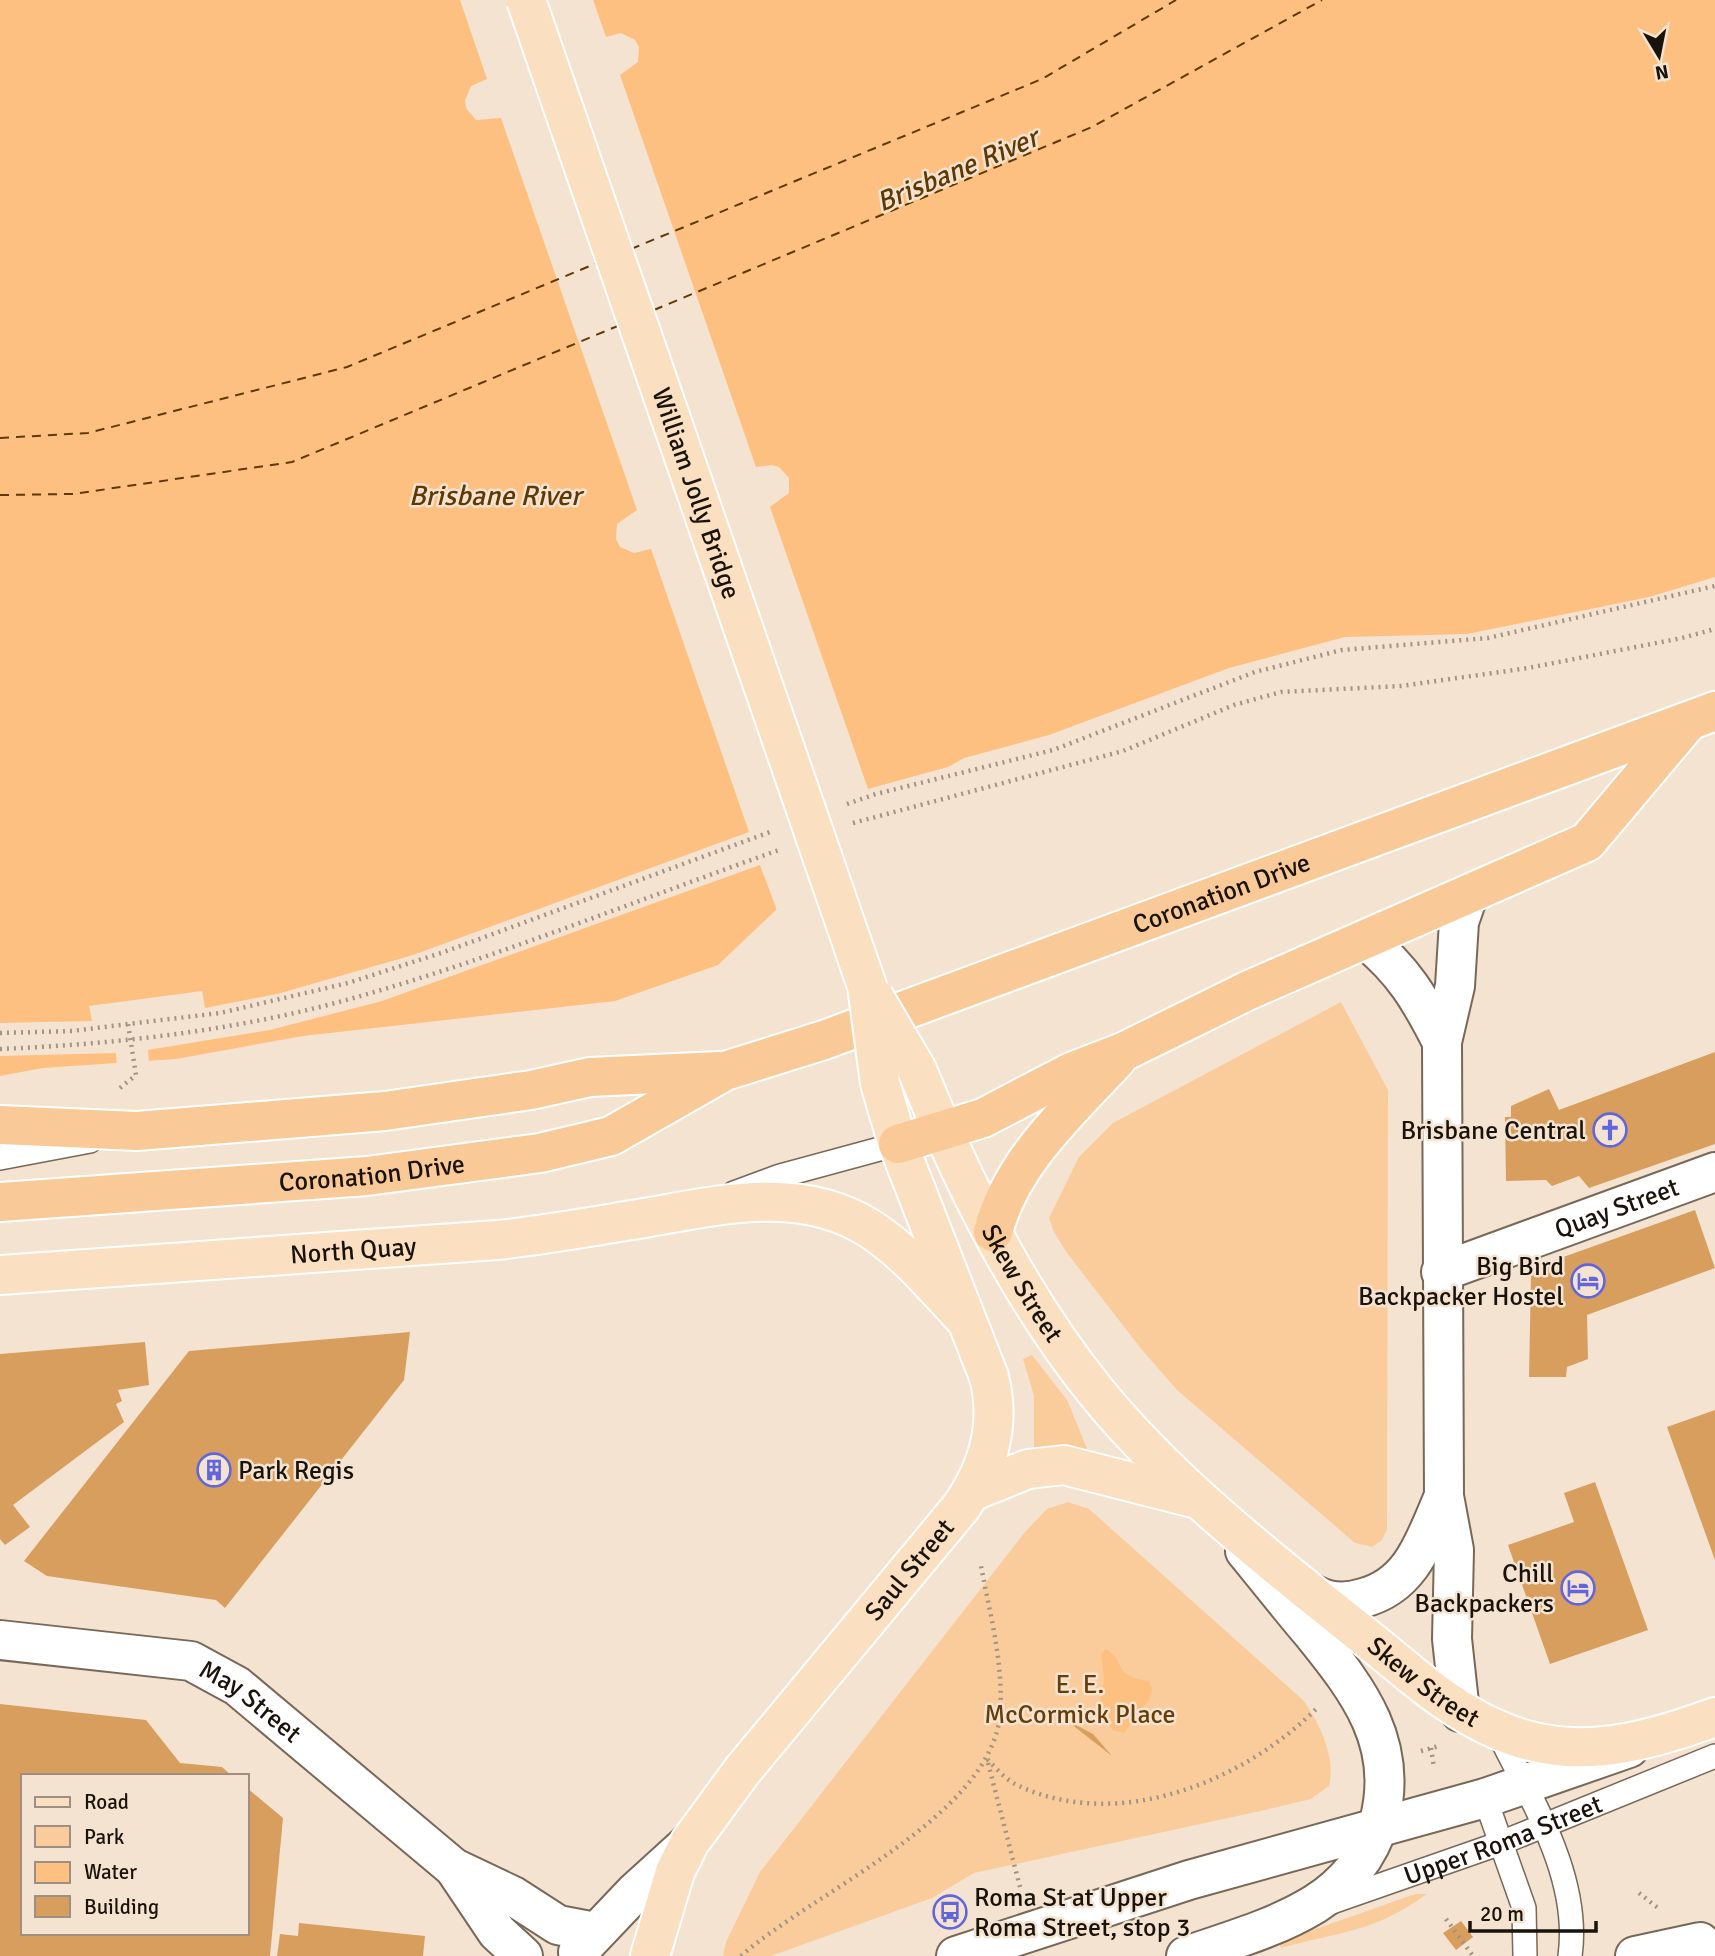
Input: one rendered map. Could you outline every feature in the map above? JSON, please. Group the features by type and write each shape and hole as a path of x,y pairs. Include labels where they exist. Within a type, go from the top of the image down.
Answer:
{"highway":[{"path":"898,1144 943,1133 1000,1110 1071,1072 1124,1052 1247,991 1587,842 1702,716"},
{"name":"Coronation Drive","path":"0,1202 367,1176 540,1153 611,1136 725,1070 824,1040 1702,716"},
{"path":"993,1232 1006,1198 1038,1146 1124,1052"},
{"name":"Coronation Drive","path":"10,1126 137,1131 385,1111 531,1090 590,1077 725,1070"}],"main road":[{"name":"William Jolly Bridge","path":"526,0 867,986 880,1083 898,1144"},
{"name":"William Jolly Bridge","path":"867,986 917,1070 943,1133"},
{"name":"Skew Street","path":"943,1133 993,1232 1051,1330 1096,1392 1205,1505 1315,1595 1455,1727 1499,1732 1539,1744 1579,1749 1614,1747 1677,1731"},
{"name":"Saul Street","path":"650,1956 675,1872 690,1842 742,1771 971,1492 992,1441 994,1400 989,1377 898,1144"},
{"name":"North Quay","path":"0,1275 496,1240 556,1233 705,1207 779,1200 813,1205 845,1215 898,1250 964,1318"},
{"path":"971,1492 1028,1469 1064,1465 1205,1505"},
{"name":"Upper Roma Street","path":"1677,1731 1715,1717"}],"street":[{"path":"1455,1727 1452,1639 1454,1550 1444,1496 1442,1042 1455,986 1459,922 1468,896"},
{"path":"1366,940 1395,965 1418,993 1442,1042"},
{"name":"Quay Street","path":"1441,1272 1715,1172"},
{"path":"1315,1595 1334,1601 1358,1600 1372,1596 1399,1580 1417,1558 1444,1496"},
{"name":"Skew Street","path":"1205,1505 1347,1676 1362,1700 1374,1727 1383,1761 1384,1801 1378,1827"},
{"name":"May Street","path":"0,1640 191,1661 237,1686 454,1868 513,1896 585,1944 690,1842"},
{"name":"Upper Roma Street","path":"956,1956 1138,1895 1485,1798 1677,1731"},
{"name":"Upper Roma Street","path":"1186,1956 1287,1917 1315,1903 1340,1885 1360,1861 1378,1827"},
{"name":"May Street","path":"454,1868 497,1932 523,1956"},
{"path":"1635,1956 1700,1942 1715,1954"}],"lane":[{"path":"0,1158 137,1131"},
{"name":"North Quay","path":"705,1207 770,1179 898,1144"},
{"path":"1499,1732 1544,1826 1565,1885 1573,1937 1570,1956"},
{"name":"Upper Roma Street","path":"1287,1917 1501,1843 1715,1756"},
{"path":"1485,1798 1524,1908 1525,1956"}],"path":[{"path":"837,808 876,794 1053,750 1255,672 1317,656 1342,650 1488,638 1715,586"},
{"path":"849,825 1123,751 1234,705 1281,692 1428,682 1528,668 1715,629"},
{"path":"0,1033 72,1031 219,1013 373,976 772,831"},
{"path":"0,1049 130,1040 262,1020 357,997 789,846"},
{"path":"128,1024 136,1074"},
{"path":"741,1956 922,1828 949,1805 986,1759 998,1725 1000,1693 999,1671 981,1566"},
{"path":"986,1759 1012,1783 1045,1795 1071,1801 1124,1802 1189,1787 1236,1770 1287,1737 1322,1703"},
{"path":"1418,1752 1431,1748 1455,1727"},
{"path":"1431,1748 1434,1768"},
{"path":"986,1759 1020,1888"},
{"path":"1446,1919 1473,1956"}],"green space":[{"path":"1341,1002 1388,1090 1387,1529 1382,1540 1372,1547 1355,1543 1177,1390 1142,1350 1067,1253 1049,1218 1079,1157 1113,1123"},
{"path":"1032,1355 1067,1400 1088,1451 1034,1450 1034,1396 1023,1359"},
{"name":"E. E. McCormick Place","path":"1068,1502 1089,1509 1303,1700 1325,1741 1331,1775 1329,1786 1311,1799 974,1873 932,1898 771,1956 723,1956 726,1942 760,1872 1025,1532 1047,1509"},
{"path":"1415,1894 1427,1894 1408,1907 1373,1924 1281,1948 1279,1942"}],"water":[{"name":"Brisbane River","path":"0,0 1715,0 1715,577 1649,597 1467,634 1345,637 1229,668 1049,735 964,758 894,798 718,965 615,1001 303,1036 176,1059 43,1068 0,1076"},
{"path":"1106,1649 1117,1659 1124,1672 1149,1681 1152,1689 1149,1700 1124,1733 1112,1730 1099,1708 1104,1680 1101,1654"}],"pier":[{"path":"460,0 593,0 606,37 621,33 635,40 639,47 638,62 620,75 756,467 779,467 789,478 789,493 770,507 868,789 962,763 896,801 778,913 760,865 382,1001 270,1030 148,1050 149,1064 117,1067 116,1053 0,1056 0,1023 92,1021 89,1006 202,991 205,1008 277,994 413,955 749,832 651,549 634,553 620,547 616,539 617,524 637,510 501,118 476,120 466,108 465,100 471,86 487,79"}],"building":[{"name":"Brisbane Central","path":"1715,1052 1715,1144 1589,1188 1579,1176 1552,1186 1546,1180 1506,1181 1505,1117 1511,1117 1511,1106 1549,1089 1559,1110"},
{"path":"1695,1210 1715,1268 1587,1315 1588,1359 1567,1367 1566,1377 1529,1377 1531,1276 1541,1265"},
{"name":"Park Regis","path":"410,1332 404,1380 225,1608 216,1600 47,1576 24,1561 189,1351"},
{"path":"145,1342 149,1385 118,1390 122,1401 116,1404 124,1422 13,1505 30,1527 5,1545 0,1539 0,1354"},
{"path":"1715,1410 1715,1560 1667,1427"},
{"name":"Chill Backpackers","path":"1595,1482 1648,1630 1550,1664 1508,1545 1574,1522 1564,1493"},
{"path":"0,1704 146,1720 180,1763 222,1767 230,1774 21,1774 21,1935 248,1935 248,1789 283,1818 270,1956 0,1956"},
{"path":"1071,1724 1093,1734 1112,1756"},
{"path":"1461,1921 1473,1937 1456,1950 1443,1933"},
{"path":"299,1923 425,1936 423,1956 277,1956 280,1934 298,1936"}],"ferry route":[{"path":"631,249 1042,79 1176,0"},
{"path":"654,310 1092,127 1322,0"},
{"path":"0,438 88,433 347,367 597,263"},
{"path":"0,495 73,494 292,462 620,325"}],"place":[{"name":"Brisbane Central","path":"1610,1130"},
{"name":"Big Bird Backpacker Hostel","path":"1588,1281"},
{"name":"Park Regis","path":"214,1470"},
{"name":"Chill Backpackers","path":"1578,1588"},
{"name":"Roma St at Upper Roma Street, stop 3","path":"950,1912"}]}
